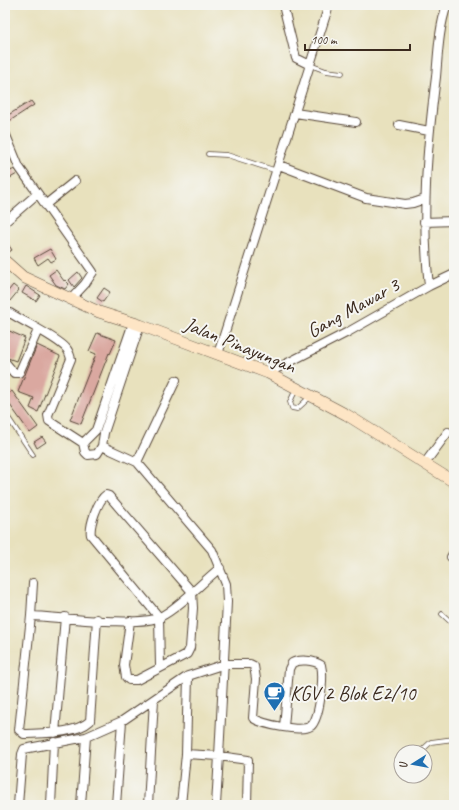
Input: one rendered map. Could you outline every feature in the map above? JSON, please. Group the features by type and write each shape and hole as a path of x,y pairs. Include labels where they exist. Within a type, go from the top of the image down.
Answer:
{"main road":[{"name":"Jalan Pinayungan","path":"5,261 23,277 99,312 268,372 312,395 454,482"}],"street":[{"path":"283,5 296,58 310,65"},
{"path":"218,354 329,5"},
{"path":"428,286 424,222 429,131 440,35 447,5"},
{"path":"295,113 356,122"},
{"path":"399,125 429,131"},
{"path":"5,133 16,161 37,194 93,272 85,284 71,299"},
{"path":"278,168 366,198 405,204 425,199"},
{"path":"45,205 75,181"},
{"path":"5,222 37,194"},
{"path":"424,222 454,221"},
{"name":"Gang Mawar 3","path":"268,372 348,332 428,286 454,274"},
{"path":"5,315 10,313 66,348 71,359 48,415 48,421 83,443 85,452 93,456 100,451 102,446 102,427 136,324"},
{"path":"5,362 14,373 19,373 38,330"},
{"path":"137,462 176,380"},
{"path":"83,443 96,430 102,427"},
{"path":"425,463 448,432"},
{"path":"102,446 137,462 212,550 226,584 227,602 225,664 216,805"},
{"path":"130,621 124,665 126,677 129,680 137,680 160,666 187,654 190,648 193,608 192,592 109,496 106,495 103,497 90,528 91,535 160,617 160,666"},
{"path":"31,616 130,621 160,617 220,568"},
{"path":"33,583 19,730 24,734 54,733 85,726 90,721 97,620"},
{"path":"54,733 65,617"},
{"path":"18,805 23,750 40,744 86,737 122,721 188,676 225,664 250,664 254,666 256,679 253,718 257,721 284,727 306,728 311,726 316,718 322,669 318,663 299,661 292,664 290,669 284,727"},
{"path":"182,805 186,754 188,676"},
{"path":"148,805 154,700"},
{"path":"116,805 122,721"},
{"path":"81,805 86,737"},
{"path":"51,805 54,742"},
{"path":"186,754 248,760 247,805"}],"lane":[{"path":"310,65 326,71 342,73"},
{"path":"208,154 227,155 278,168"},
{"path":"297,388 290,402 292,408 298,409 312,395"},
{"path":"5,414 33,455"},
{"path":"442,614 454,626"},
{"path":"429,744 431,742 454,739"}],"building":[{"path":"31,101 34,105 5,124 5,117"},
{"path":"5,160 11,171 14,169 17,174 5,181"},
{"path":"5,240 12,250 6,254 5,254"},
{"path":"50,249 56,259 51,262 48,258 38,265 34,258"},
{"path":"56,270 64,281 65,280 69,284 65,289 56,285 49,275"},
{"path":"78,272 82,278 74,287 69,280"},
{"path":"13,285 19,290 5,307 5,295"},
{"path":"26,286 40,295 36,301 22,293"},
{"path":"104,288 110,292 103,302 97,298"},
{"path":"5,329 25,338 16,361 5,357"},
{"path":"97,333 116,340 110,354 109,353 81,424 70,420 96,354 89,351"},
{"path":"37,345 60,356 38,412 30,408 34,398 18,392"},
{"path":"12,391 38,427 30,433 5,398 5,396"},
{"path":"42,437 46,442 37,448 34,442"}],"place":[{"name":"KGV 2 Blok E2/10","path":"275,712"}]}
